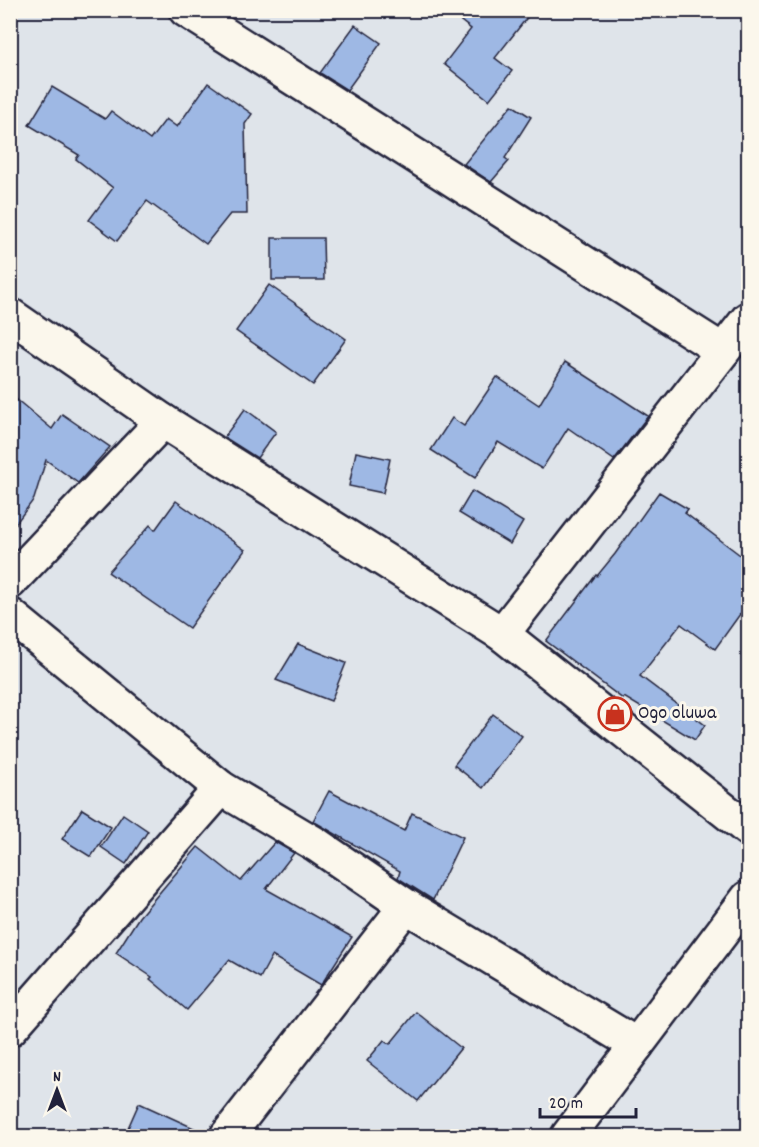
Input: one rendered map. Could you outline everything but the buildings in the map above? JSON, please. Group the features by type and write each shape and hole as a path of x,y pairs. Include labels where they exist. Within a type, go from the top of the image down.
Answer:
{"street":[{"path":"186,10 723,351"},
{"path":"10,315 163,421 502,634 748,830"},
{"path":"502,634 748,319"},
{"path":"10,582 163,421"},
{"path":"10,615 221,788 317,845 406,906 637,1045"},
{"path":"10,1029 221,788"},
{"path":"568,1137 748,898"},
{"path":"227,1137 406,906"}],"place":[{"name":"Ogo oluwa","path":"615,714"}]}
